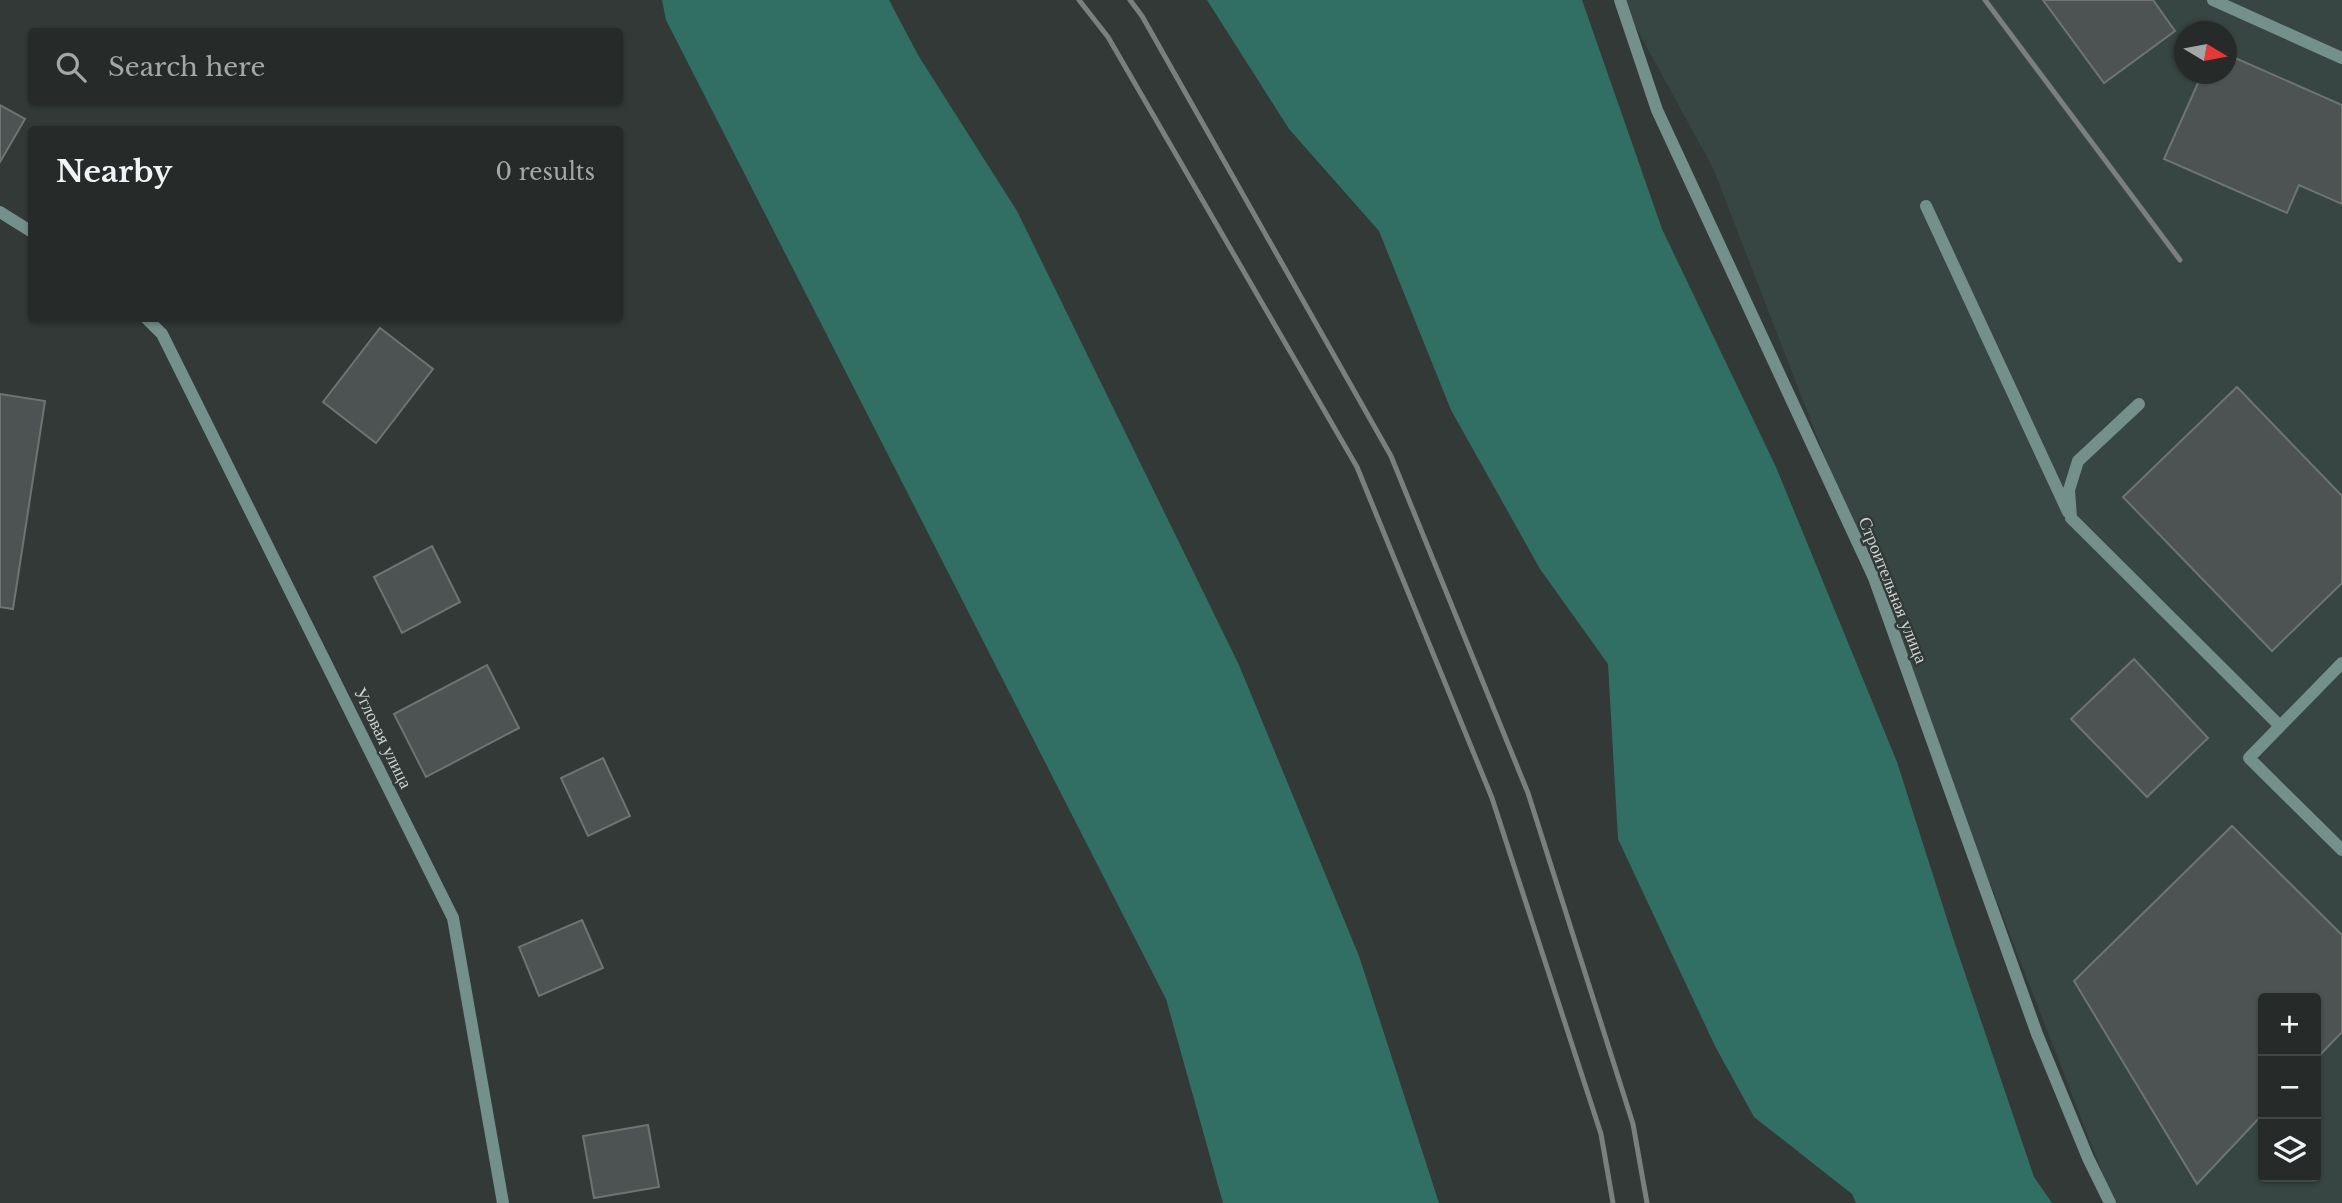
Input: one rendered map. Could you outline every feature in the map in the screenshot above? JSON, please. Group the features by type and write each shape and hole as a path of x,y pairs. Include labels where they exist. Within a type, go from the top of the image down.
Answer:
{"street":[{"name":"Строительная улица","path":"1620,0 1657,110 1874,578 2037,1034 2088,1158 2110,1203"},
{"path":"2213,0 2342,58"},
{"path":"1926,206 2071,519 2280,726"},
{"path":"0,212 28,230"},
{"name":"Угловая улица","path":"150,322 162,334 453,918 503,1203"},
{"path":"2071,519 2069,490 2078,461 2139,404"},
{"path":"2342,663 2249,758 2342,850"}],"shaded area":[{"path":"1621,0 2342,0 2342,1203 2114,1203 1713,168"}],"green space":[{"path":"662,0 889,0 918,55 1017,211 1239,665 1359,956 1439,1203 1223,1203 1166,999 666,20"},
{"path":"1207,0 1582,0 1662,229 1776,467 1897,762 2034,1177 2052,1203 1856,1203 1852,1194 1754,1117 1715,1046 1618,839 1608,664 1540,569 1451,410 1379,231 1289,129"}],"building":[{"path":"2043,0 2153,0 2174,32 2104,83"},
{"path":"2237,59 2342,105 2342,204 2299,185 2287,213 2164,159 2198,84 2237,84"},
{"path":"0,105 25,119 0,162"},
{"path":"380,328 433,369 376,443 323,402"},
{"path":"2237,387 2342,496 2342,583 2272,651 2123,497"},
{"path":"0,394 45,401 13,609 0,607"},
{"path":"432,546 460,602 402,633 374,577"},
{"path":"2134,659 2208,738 2147,797 2071,719"},
{"path":"487,665 519,728 426,777 394,714"},
{"path":"603,758 630,816 588,836 561,778"},
{"path":"2232,826 2342,935 2342,1032 2321,1054 2321,993 2258,993 2258,1119 2197,1184 2074,981"},
{"path":"582,920 603,968 539,996 519,947"},
{"path":"648,1125 659,1187 594,1198 583,1136"}],"railway":[{"path":"1079,0 1108,37 1357,467 1492,798 1601,1134 1613,1203"},
{"path":"1130,0 1142,16 1391,456 1528,793 1633,1124 1647,1203"},
{"path":"1985,0 2180,260"}]}
